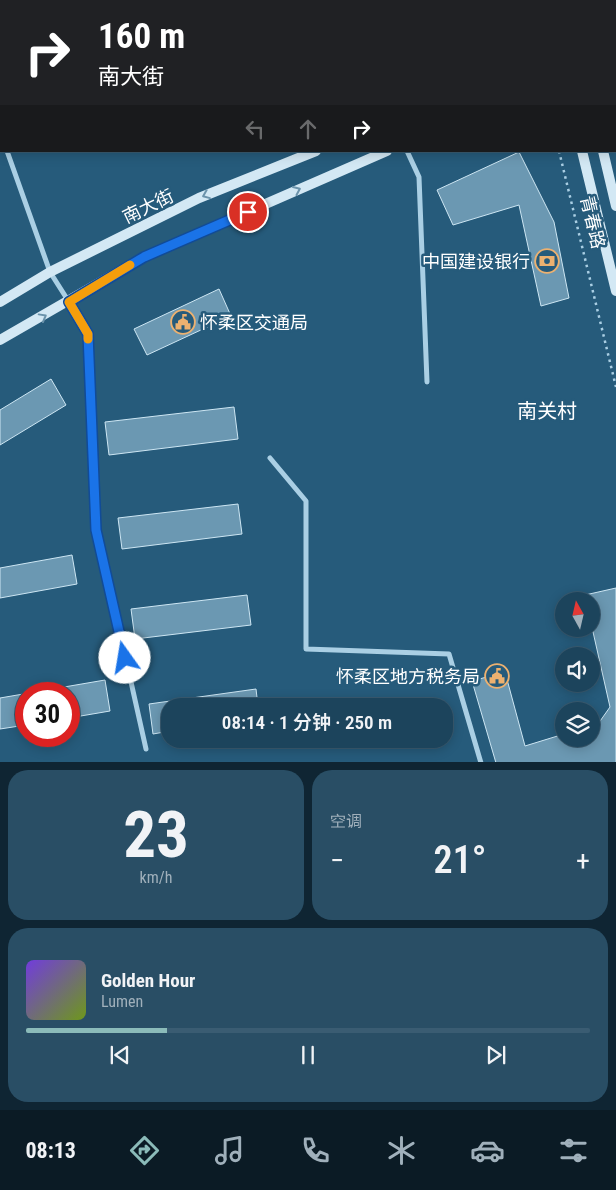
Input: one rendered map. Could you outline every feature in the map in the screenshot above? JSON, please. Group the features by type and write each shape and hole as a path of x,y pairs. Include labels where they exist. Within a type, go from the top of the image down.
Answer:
{"main road":[{"name":"南大街","path":"0,302 50,272 199,198 314,152"},
{"path":"0,340 69,302 144,257 385,152"},
{"name":"青春路","path":"582,152 616,291"},
{"name":"青春路","path":"603,152 616,206"}],"street":[{"path":"7,152 50,272 88,334 96,530 146,749"},
{"path":"407,152 419,177 427,382"},
{"path":"270,458 306,501 306,649 449,654 481,762"}],"path":[{"name":"青春路","path":"559,152 616,387"}],"building":[{"name":"中国建设银行","path":"519,152 554,222 569,298 541,306 519,205 453,225 437,190"},
{"name":"怀柔区交通局","path":"219,289 231,316 147,355 134,329"},
{"path":"51,379 66,405 0,445 0,410"},
{"path":"234,407 238,439 109,455 105,422"},
{"path":"238,504 242,534 122,549 118,518"},
{"path":"72,555 77,584 0,598 0,568"},
{"name":"怀柔区地方税务局","path":"616,588 616,762 496,762 472,681 505,672 525,746 555,737 555,747 600,747 600,721 610,707 600,663 600,647 596,647 594,638 600,638 600,592 598,592"},
{"path":"247,595 251,625 135,639 131,609"},
{"path":"105,680 110,711 80,716 80,684"},
{"path":"256,689 257,698 192,698"},
{"path":"15,695 15,727 0,729 0,698"},
{"path":"161,702 161,733 153,734 149,704"}],"slow traffic":[{"path":"88,339 88,334 69,302 130,265"}],"place":[{"name":"中国建设银行","path":"547,261"},
{"name":"怀柔区交通局","path":"183,322"},
{"name":"怀柔区地方税务局","path":"497,676"}],"district":[{"name":"南关村","path":"547,411"}],"route":[{"path":"125,658 96,530 88,334 69,302 144,257 248,212"}]}
